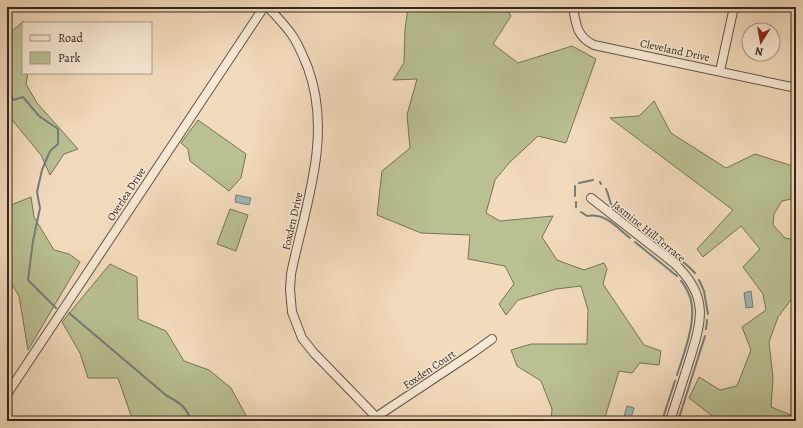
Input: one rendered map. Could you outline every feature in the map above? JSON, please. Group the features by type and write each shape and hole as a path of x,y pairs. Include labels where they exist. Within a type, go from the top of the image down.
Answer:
{"street":[{"name":"Overlea Drive","path":"7,394 264,7"},
{"name":"Foxden Drive","path":"268,7 292,35 302,54 312,80 319,117 315,168 291,274 290,290 292,312 302,338 314,353 378,419"},
{"name":"Cleveland Drive","path":"574,7 577,29 586,41 594,45 796,88"},
{"path":"720,71 734,7"},
{"name":"Jasmine Hill Terrace","path":"591,198 675,264 685,274 696,292 700,309 698,331 670,421"},
{"name":"Foxden Court","path":"378,419 492,339"}],"green space":[{"path":"408,7 506,7 511,16 493,44 518,63 572,46 596,59 566,143 538,136 509,163 495,180 486,213 500,221 553,216 542,237 557,260 584,270 604,263 607,269 603,284 644,345 661,351 659,365 640,363 632,373 619,371 604,421 551,421 552,409 541,381 517,366 511,350 531,344 587,344 588,310 581,286 556,289 518,300 506,315 499,304 514,284 505,266 468,259 470,235 421,233 377,215 382,171 410,148 407,115 417,79 393,80 404,63 405,30"},
{"path":"22,23 22,74 28,74 26,84 37,103 78,149 64,154 50,175 41,155 8,115 7,35"},
{"path":"654,101 671,133 726,168 755,154 796,167 796,198 782,201 774,214 773,225 785,238 796,240 796,293 778,317 769,342 773,378 771,407 796,417 796,421 719,421 689,398 699,377 720,390 737,386 751,350 742,327 766,310 763,294 743,267 760,249 741,226 703,257 697,249 733,210 610,118 639,116"},
{"path":"198,120 246,154 241,178 229,191 190,161 188,149 181,143"},
{"path":"31,197 34,217 54,250 69,254 80,262 28,350 19,296 7,277 7,215 11,205"},
{"path":"230,209 248,215 236,251 217,244"},
{"path":"110,264 137,277 138,319 166,331 184,361 209,370 231,388 249,421 133,421 118,378 88,378 80,353 62,322"}],"water":[{"path":"236,195 251,198 249,205 235,202"},
{"path":"751,291 753,307 746,308 744,293"},
{"path":"627,406 634,408 630,421 623,420"}],"waterway":[{"path":"7,89 10,90 13,100 23,97 39,116 58,129 58,144 50,151 42,170 37,192 40,208 33,241 28,280 56,308"},
{"path":"579,183 593,180"},
{"path":"575,186 575,196"},
{"path":"606,189 611,204 624,216 639,226"},
{"path":"576,202 576,207"},
{"path":"581,212 587,216 605,219 615,225 630,238"},
{"path":"644,230 695,273"},
{"path":"635,242 677,276"},
{"path":"699,280 704,291 708,314"},
{"path":"677,375 687,345 692,322 691,301 688,292 681,281"},
{"path":"69,313 167,396 181,405 187,411 190,419 197,421"},
{"path":"706,329 707,320"},
{"path":"678,421 705,336"},
{"path":"662,421 675,381"}]}
